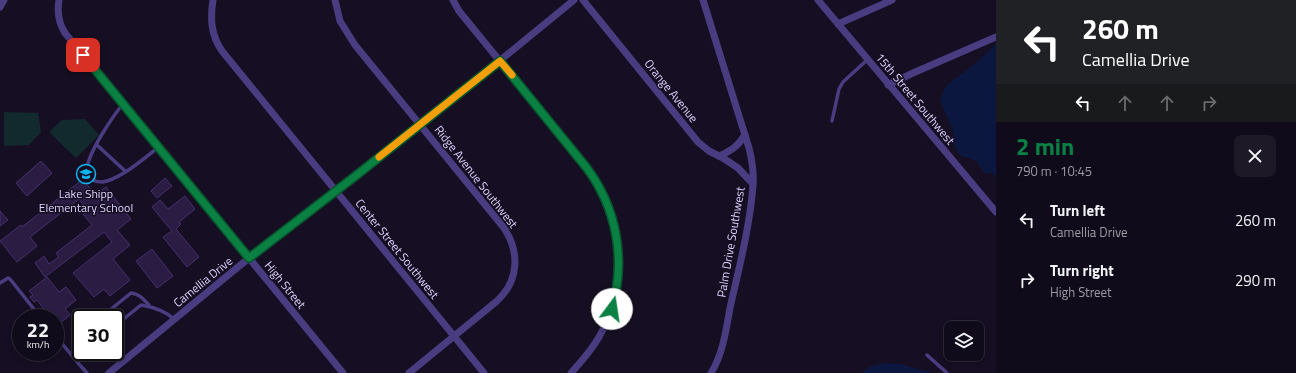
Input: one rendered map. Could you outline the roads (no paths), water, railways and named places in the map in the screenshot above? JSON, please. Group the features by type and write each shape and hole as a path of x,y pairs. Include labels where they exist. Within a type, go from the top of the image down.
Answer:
{"street":[{"path":"0,7 4,0"},
{"name":"High Street","path":"59,0 57,9 62,28 343,373"},
{"name":"Center Street Southwest","path":"213,0 211,23 218,45 484,373"},
{"name":"Ridge Avenue Southwest","path":"335,0 340,21 346,31 376,71 421,124 504,228 512,243 515,254 515,266 512,280 505,293 409,373"},
{"path":"452,0 459,11 594,177 605,196 614,224 618,245 619,264 617,288 613,303 599,337 586,357 571,373"},
{"name":"Camellia Drive","path":"109,373 249,258 421,124 574,0"},
{"name":"Orange Avenue","path":"583,0 698,142 709,151 738,168 753,184"},
{"name":"Palm Drive Southwest","path":"703,0 745,135 752,161 753,184 745,241 730,312 720,354 712,373"},
{"name":"15th Street Southwest","path":"818,0 996,212"},
{"path":"838,24 892,0"},
{"path":"888,85 996,37"},
{"path":"719,156 740,144 745,135"}],"lane":[{"path":"832,121 839,89 843,82 867,60"},
{"path":"123,104 113,116 90,158 87,171 90,179 97,182 115,179 159,147"},
{"path":"97,145 126,171"},
{"path":"0,283 8,278 10,279 34,309"},
{"path":"112,309 132,293 140,296 150,306"},
{"path":"124,319 141,305 150,306 169,314 175,320"},
{"path":"64,346 87,373"},
{"path":"927,355 946,373"}],"water":[{"path":"996,44 996,177 992,173 985,173 976,161 959,155 954,145 953,131 940,100 946,86 978,61"},
{"path":"885,363 900,364 933,373 862,373 869,367"}],"place":[{"name":"Lake Shipp Elementary School","path":"86,174"}]}
